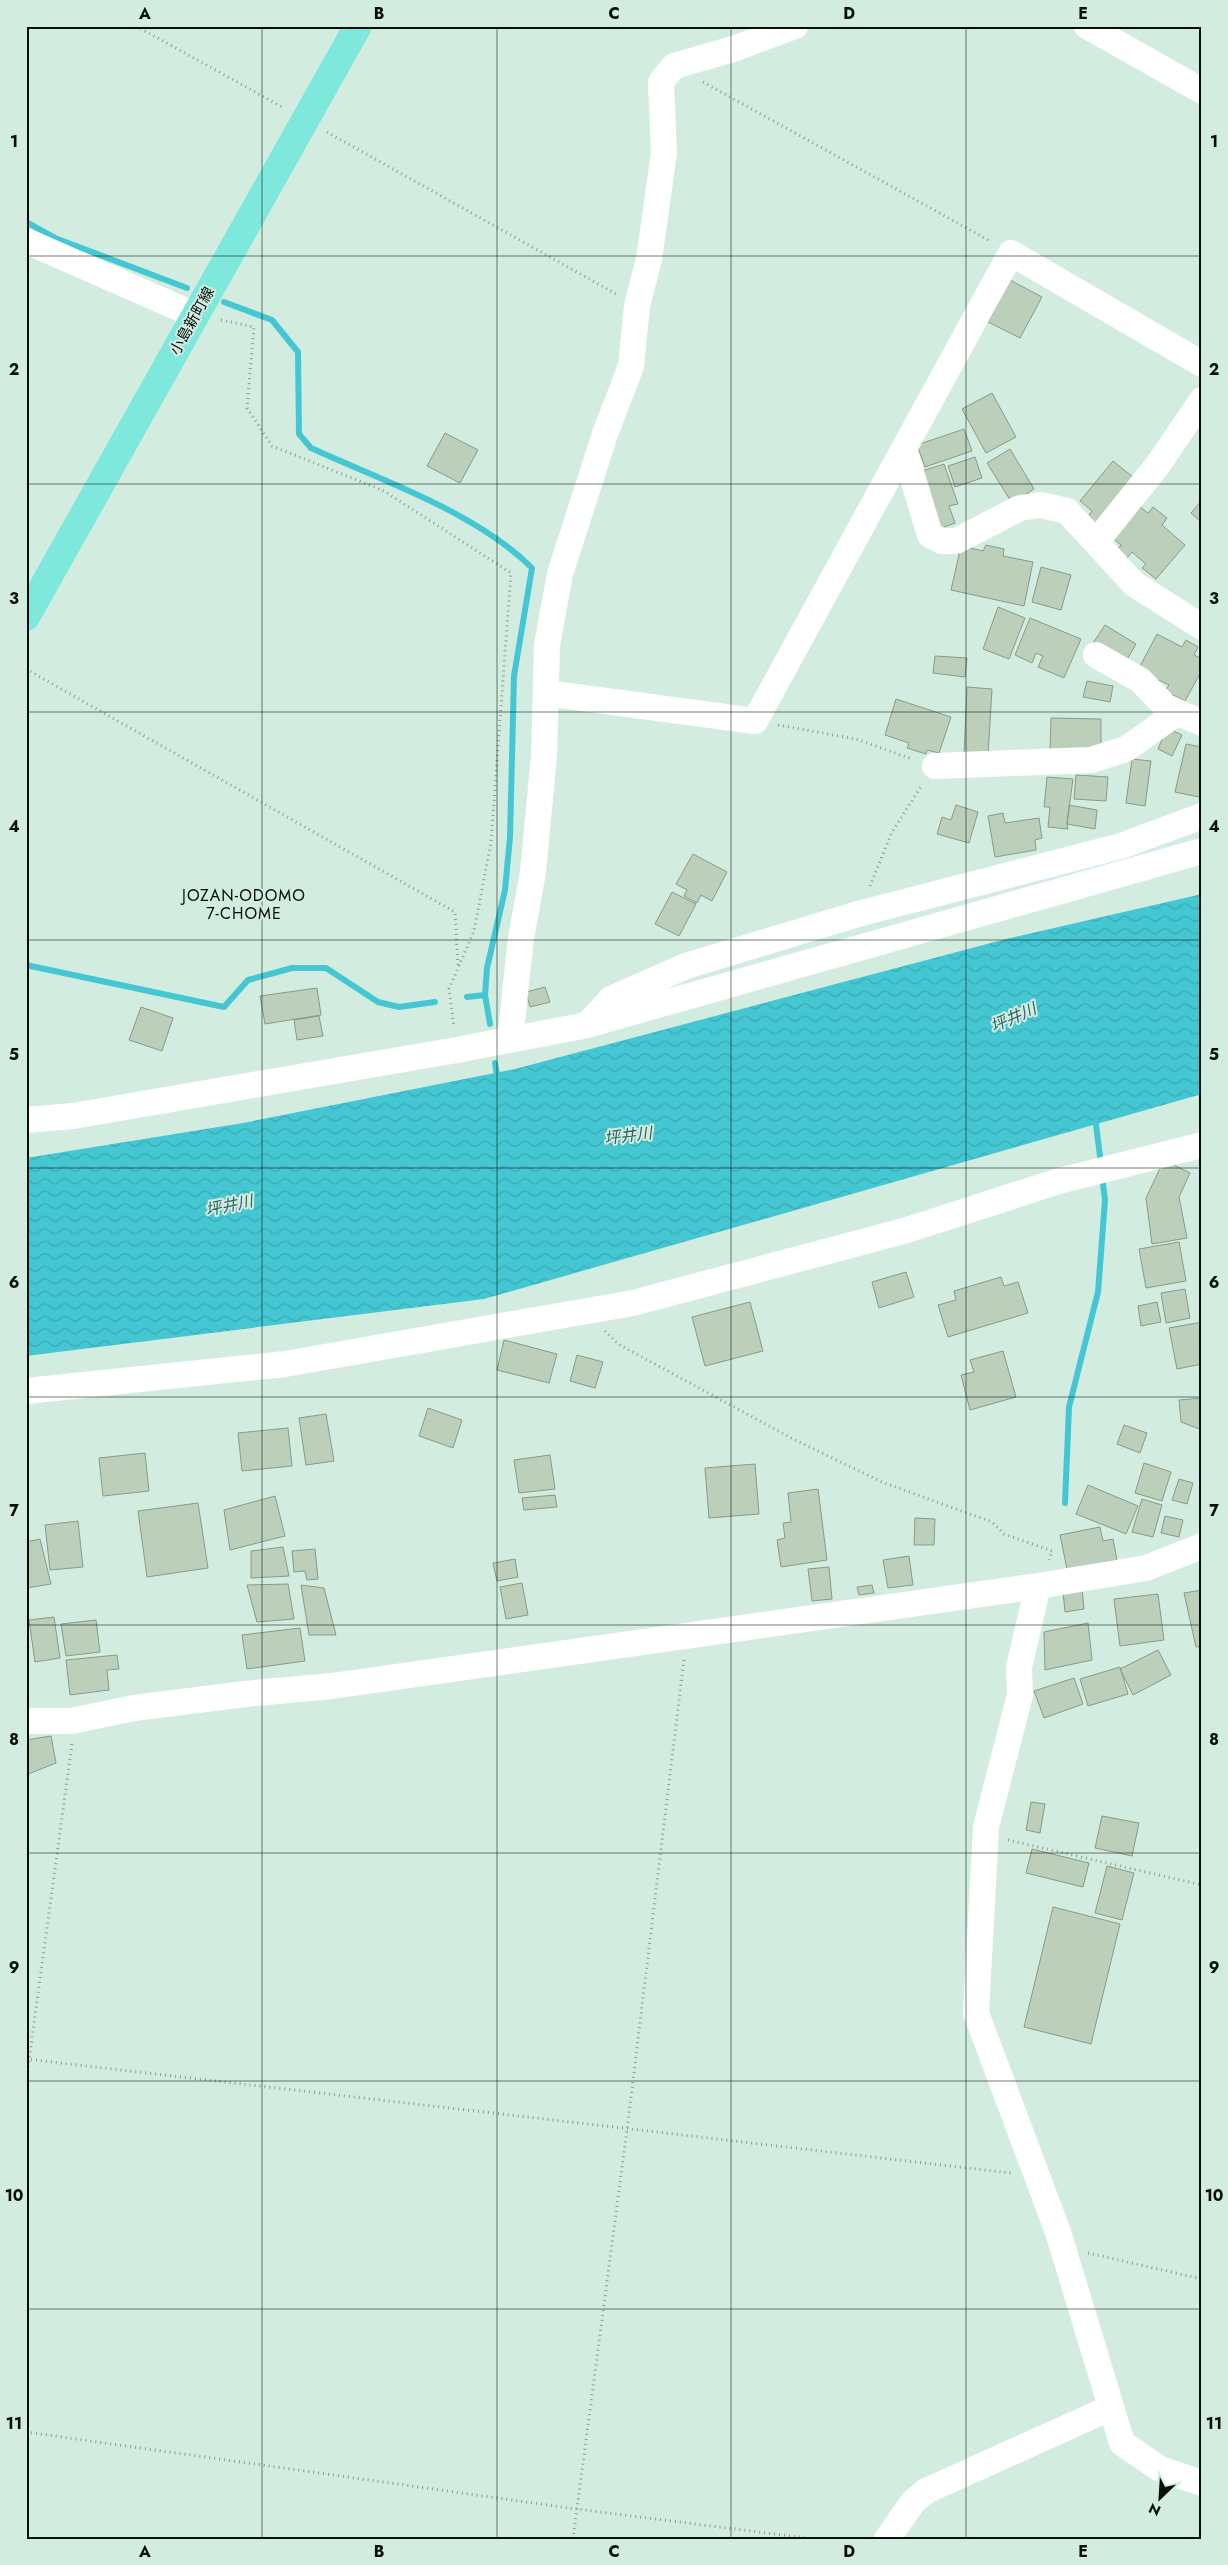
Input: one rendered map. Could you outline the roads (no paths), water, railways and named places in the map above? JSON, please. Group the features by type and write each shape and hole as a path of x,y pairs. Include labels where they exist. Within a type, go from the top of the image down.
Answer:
{"main road":[{"name":"小島新町線","path":"26,617 358,26"}],"street":[{"path":"510,1040 522,938 533,872 544,756 547,645 560,574 605,434 631,366 637,306 649,258 664,153 661,82 674,66 733,49 795,26"},
{"path":"1087,26 1202,91"},
{"path":"26,241 195,315"},
{"path":"546,693 755,721 1011,253 1202,364"},
{"path":"1096,542 1157,466 1202,400"},
{"path":"904,448 930,535 942,541 956,541 1020,508 1041,505 1066,511 1134,584 1202,627"},
{"path":"1096,655 1140,680 1166,707 1202,723"},
{"path":"935,766 1091,760 1126,749 1177,712"},
{"path":"587,1025 611,999 686,966 858,914 1121,846 1202,816"},
{"path":"26,1120 73,1116 457,1050 587,1025 1202,851"},
{"path":"26,1391 285,1364 633,1302 906,1230 1089,1173 1202,1145"},
{"path":"26,1720 71,1721 134,1708 245,1694 332,1686 1038,1586 1146,1568 1202,1546"},
{"path":"1038,1586 1019,1667 1020,1696 986,1835 976,2013 1062,2247 1122,2443 1160,2470 1202,2483"},
{"path":"887,2539 913,2502 926,2491 1110,2408"}],"water":[{"name":"坪井川","path":"1202,894 1202,1094 484,1299 26,1356 26,1158 243,1123 515,1069 1006,939"}],"waterway":[{"path":"26,222 55,238 187,288"},
{"path":"224,302 272,320 298,352 299,434 311,448 428,499 456,514 484,530 532,568 514,676 510,837 505,890 487,968 485,995 490,1024"},
{"path":"26,965 224,1007 248,980 292,968 326,968 378,1002 399,1007 435,1002"},
{"path":"467,997 485,995"},
{"path":"495,1063 498,1081"},
{"path":"1095,1117 1101,1164"},
{"path":"1065,1503 1069,1407 1098,1292 1105,1200 1102,1176"}],"district":[{"name":"JOZAN-ODOMO 7-CHOME","path":"244,904"}]}
